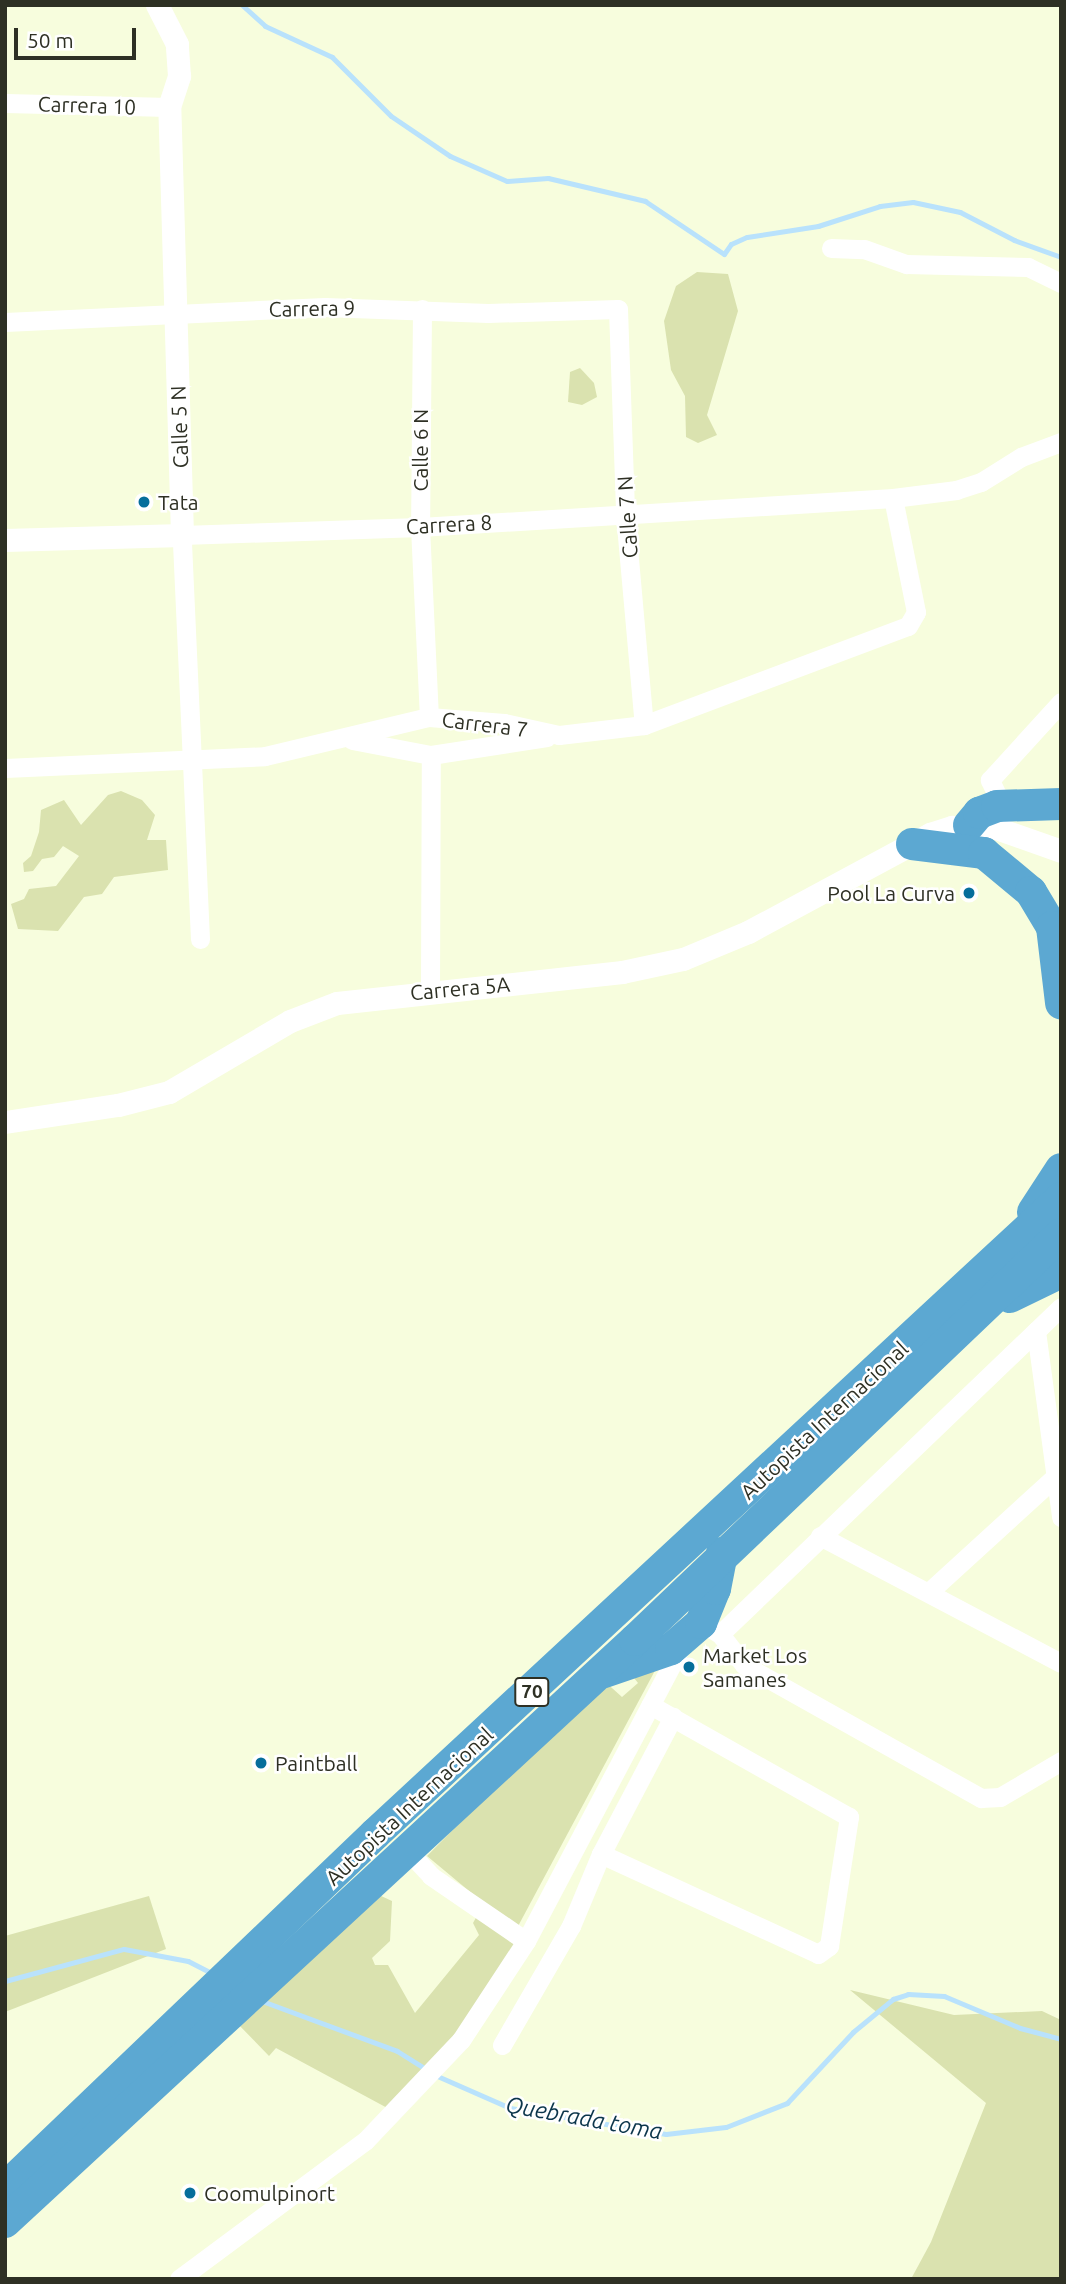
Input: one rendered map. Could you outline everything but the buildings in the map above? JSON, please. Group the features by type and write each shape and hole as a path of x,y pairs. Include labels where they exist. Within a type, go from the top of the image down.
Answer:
{"highway":[{"path":"970,825 983,811 1002,805 1061,804"},
{"path":"912,844 984,853 1026,886 1052,927 1061,1003"},
{"path":"999,1258 1061,1169"},
{"name":"Autopista Internacional","path":"5,2188 365,1844 1061,1198"},
{"name":"Autopista Internacional","path":"5,2222 597,1673 1061,1234"},
{"path":"967,1323 1061,1272"},
{"path":"597,1673 652,1658 702,1632 722,1553"}],"street":[{"name":"Calle 5 N","path":"157,5 177,44 179,76 169,107 182,535 200,939"},
{"name":"Carrera 10","path":"5,103 169,107"},
{"path":"831,248 864,249 906,264 1028,267 1061,283"},
{"name":"Carrera 9","path":"5,322 175,311 422,309 488,313 618,310"},
{"name":"Calle 6 N","path":"422,309 420,527 429,718"},
{"name":"Calle 7 N","path":"618,310 625,514 644,725"},
{"name":"Carrera 8","path":"5,540 420,527 893,498 956,490 981,482 1021,457 1061,442"},
{"name":"Carrera 7","path":"5,768 265,756 348,739 429,718 504,723 559,735 644,725 908,626 916,611 893,498"},
{"path":"1002,805 990,780 1061,702"},
{"path":"348,739 431,755 559,735"},
{"path":"430,991 431,755"},
{"name":"Carrera 5A","path":"5,1122 156,1097 200,1077 305,1014 379,995 622,972 683,959 757,928 941,829 970,825 1015,832 1061,851"},
{"name":"Carrera 5A","path":"912,844 978,836 1017,844 1061,865"},
{"path":"179,2279 365,2141 461,2040 526,1941 650,1705 702,1632 820,1536 1061,1307"},
{"path":"1036,1331 1061,1517"},
{"path":"930,1591 1056,1475"},
{"path":"820,1536 930,1591 1061,1663"},
{"path":"702,1632 744,1665 981,1798 1000,1797 1061,1762"},
{"path":"601,1854 818,1954 829,1946 849,1817 650,1705"},
{"path":"502,2045 571,1926 601,1854 673,1717"},
{"path":"407,1850 431,1876 526,1941"}],"green space":[{"path":"697,272 728,274 738,311 707,415 717,435 698,443 686,437 685,396 671,370 664,321 676,286"},
{"path":"580,368 594,383 597,397 582,405 568,402 570,372"},
{"path":"121,791 142,800 155,815 147,840 166,840 168,870 114,877 102,894 84,897 58,931 18,929 11,904 24,899 29,889 56,886 79,856 63,846 54,857 42,859 33,871 24,872 23,863 31,856 39,832 41,810 64,800 81,825 108,795"},
{"path":"658,1665 516,1930 427,1856 602,1679 622,1697 638,1683 627,1669"},
{"path":"379,1895 392,1901 390,1941 372,1958 375,1965 388,1965 415,2013 479,1935 473,1923 478,1914 521,1943 462,2033 391,2110 276,2048 269,2056 238,2024"},
{"path":"149,1896 166,1949 5,2012 5,1936"},
{"path":"850,1990 954,2015 1042,2011 1061,2020 1061,2279 911,2279 931,2242 986,2103"}],"waterway":[{"path":"242,5 265,26 332,57 391,116 450,156 507,181 548,178 645,201 724,254 731,244 747,237 818,226 880,206 913,202 960,212 1014,240 1061,257"},
{"name":"Quebrada toma","path":"5,1981 124,1949 188,1961 214,1974"},
{"name":"Quebrada toma","path":"435,2075 510,2108 666,2134 726,2127 787,2103 853,2032 893,1999 908,1994 944,1996 1020,2028 1061,2039"},
{"name":"Quebrada toma","path":"262,2001 397,2051 427,2070"}],"place":[{"name":"Tata","path":"144,502"},
{"name":"Pool La Curva","path":"969,893"},
{"name":"Market Los Samanes","path":"689,1667"},
{"name":"Paintball","path":"261,1763"},
{"name":"Coomulpinort","path":"190,2193"}]}
